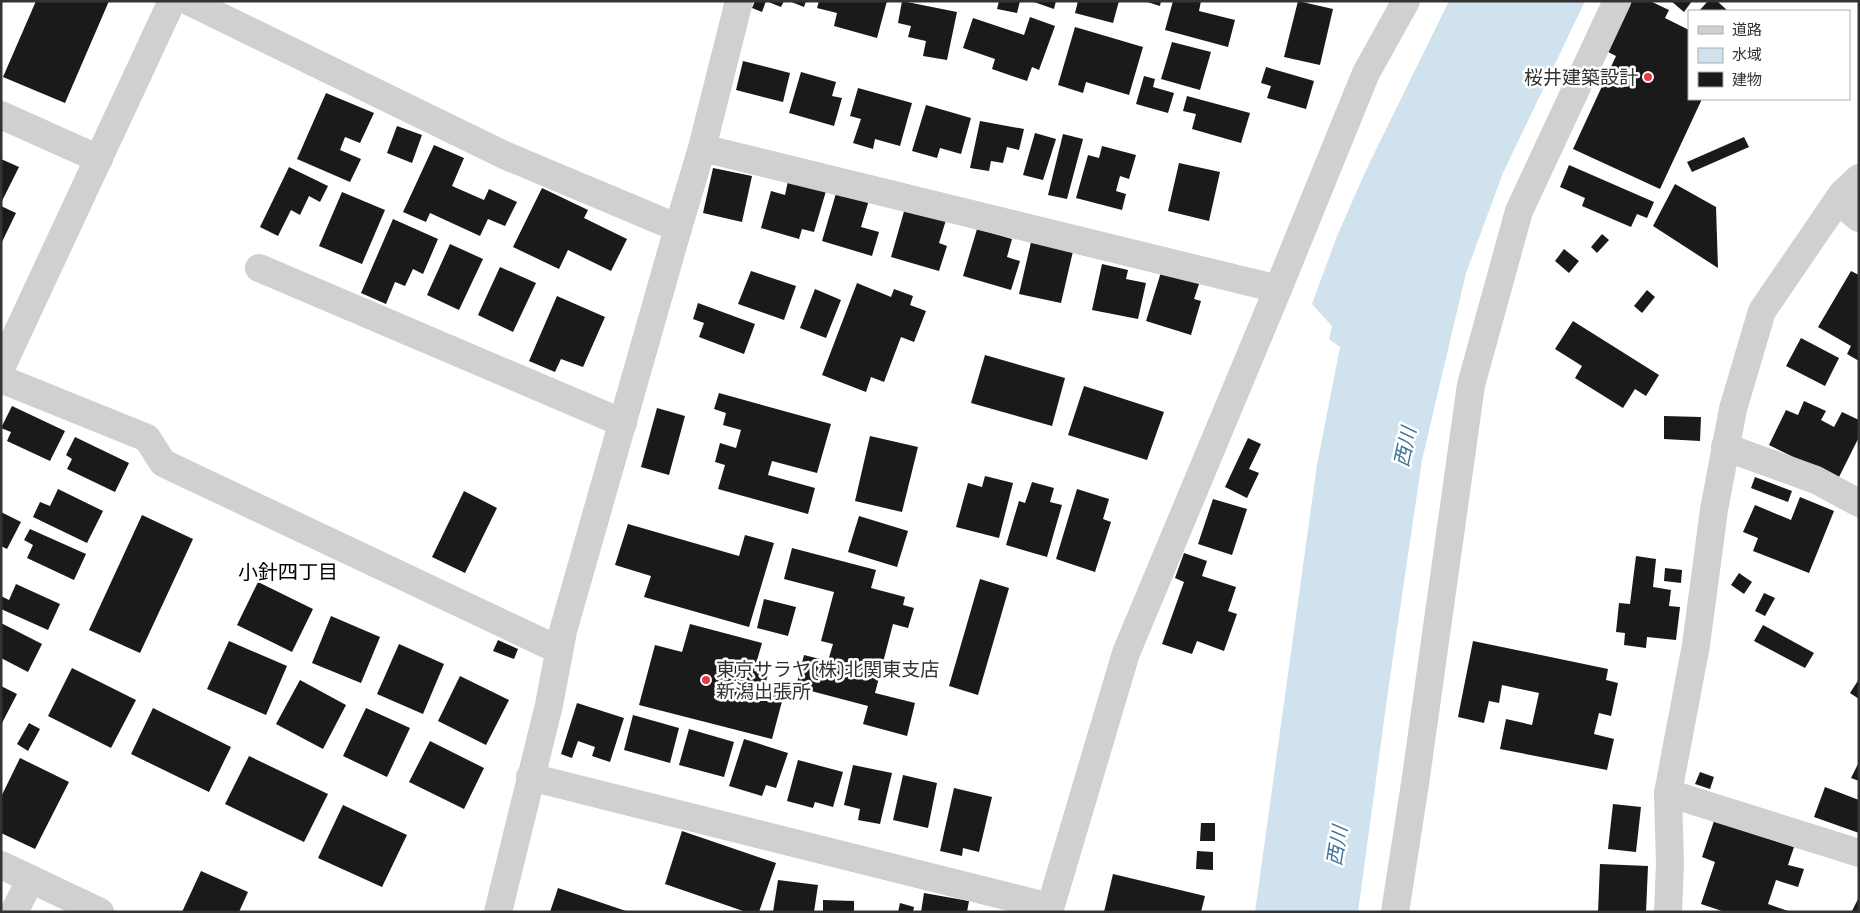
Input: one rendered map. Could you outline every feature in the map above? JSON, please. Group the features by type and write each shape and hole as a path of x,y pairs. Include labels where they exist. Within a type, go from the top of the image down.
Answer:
{"street":[{"path":"1,368 172,1"},
{"path":"188,1 504,156 678,228"},
{"path":"498,912 549,706 563,631 702,148 739,1"},
{"path":"530,778 1050,909 1126,654 1366,73 1406,1"},
{"path":"1394,912 1471,385 1519,211 1617,1"},
{"path":"1,115 99,159"},
{"path":"702,148 1278,289"},
{"path":"1668,912 1670,864 1668,793 1696,646 1714,510 1733,409 1762,311 1838,201 1859,178"},
{"path":"1838,201 1859,218"},
{"path":"260,268 623,423"},
{"path":"1,379 148,438 163,463 560,650"},
{"path":"1725,447 1816,480 1859,503"},
{"path":"1668,793 1859,853"},
{"path":"1,865 100,912"},
{"path":"14,912 31,879"}],"water":[{"name":"西川","path":"1449,1 1585,1 1503,173 1466,273 1422,460 1358,912 1255,912 1317,465 1340,347 1329,339 1332,326 1312,304 1337,236 1367,168"}],"building":[{"path":"36,1 109,1 65,103 3,77"},
{"path":"755,1 766,1 762,12 752,8"},
{"path":"766,1 784,1 781,7"},
{"path":"789,1 806,1 804,7"},
{"path":"819,1 887,1 877,38 834,26 837,13 817,8"},
{"path":"902,1 957,12 947,60 923,56 926,41 908,37 911,26 898,23"},
{"path":"999,1 1020,1 1017,13 997,9"},
{"path":"1031,1 1056,1 1054,9"},
{"path":"1078,1 1119,1 1113,23 1075,13"},
{"path":"1144,1 1161,1 1160,6"},
{"path":"1173,1 1201,1 1199,11 1235,20 1228,47 1165,30"},
{"path":"1298,1 1333,9 1320,65 1284,57"},
{"name":"桜井建築設計","path":"1632,1 1650,1 1669,10 1665,18 1688,30 1688,100 1702,100 1660,189 1573,149 1616,56 1608,52"},
{"path":"1671,1 1692,1 1684,12"},
{"path":"1708,1 1717,1 1727,10 1700,10"},
{"path":"1030,17 1055,26 1039,70 1032,67 1027,81 992,69 995,59 963,48 973,18 1024,35"},
{"path":"1075,27 1143,47 1129,95 1086,82 1083,93 1058,85"},
{"path":"1172,42 1211,52 1200,90 1161,79"},
{"path":"743,61 790,73 783,102 736,90"},
{"path":"1266,67 1314,81 1306,109 1267,98 1271,86 1261,83"},
{"path":"801,72 836,82 832,96 842,98 834,126 789,113"},
{"path":"1144,76 1155,79 1153,87 1174,93 1168,113 1136,104"},
{"path":"858,88 912,103 900,146 875,139 873,149 853,143 861,119 850,116"},
{"path":"326,93 374,113 360,143 345,137 340,150 361,159 350,182 297,159"},
{"path":"1187,96 1250,113 1241,143 1192,129 1196,114 1183,111"},
{"path":"926,105 971,118 961,154 940,148 937,158 912,151"},
{"path":"980,121 1024,129 1019,150 1007,147 1003,163 991,161 989,171 970,168"},
{"path":"397,126 422,135 412,163 387,153"},
{"path":"1035,133 1056,139 1043,180 1023,175"},
{"path":"1063,134 1083,139 1067,199 1048,195"},
{"path":"1744,137 1749,147 1692,172 1687,162"},
{"path":"434,145 464,158 452,186 484,200 489,189 517,202 505,226 488,219 480,236 430,213 426,222 403,212"},
{"path":"1102,146 1136,155 1129,179 1120,176 1116,191 1126,194 1122,210 1076,198 1088,155 1099,158"},
{"path":"1,159 19,167 1,203"},
{"path":"1179,163 1220,172 1209,221 1168,211"},
{"path":"1569,165 1654,202 1647,218 1637,214 1631,227 1582,206 1585,198 1560,187"},
{"path":"289,167 328,186 320,202 309,196 300,215 291,210 278,236 260,227"},
{"path":"713,168 752,176 742,222 703,213"},
{"path":"788,181 826,191 814,232 802,229 799,239 761,228 771,191 785,195"},
{"path":"1675,184 1716,207 1718,268 1653,226"},
{"path":"542,188 588,210 584,218 627,239 611,271 568,250 559,269 513,247"},
{"path":"837,190 869,200 861,227 879,232 872,256 822,241"},
{"path":"342,192 385,210 362,264 319,246"},
{"path":"1,206 16,213 1,244"},
{"path":"905,208 946,220 939,243 947,246 939,271 891,257"},
{"path":"393,219 438,239 423,274 413,269 405,286 395,282 386,304 361,293"},
{"path":"977,229 1012,239 1007,257 1020,261 1011,290 963,276"},
{"path":"1602,234 1609,240 1597,253 1591,247"},
{"path":"1032,238 1074,247 1061,303 1019,294"},
{"path":"450,244 483,259 459,310 427,295"},
{"path":"1564,249 1579,261 1569,273 1555,261"},
{"path":"1102,264 1128,270 1126,279 1146,283 1138,319 1092,310"},
{"path":"500,267 536,283 513,332 478,315"},
{"path":"1162,269 1200,281 1194,299 1201,301 1191,335 1146,321"},
{"path":"751,271 796,286 784,320 738,304"},
{"path":"1851,271 1859,275 1859,361 1847,354 1851,346 1818,327"},
{"path":"857,283 891,297 894,289 913,296 910,305 926,311 914,342 901,337 884,382 871,377 866,392 822,375"},
{"path":"815,289 841,300 826,338 800,328"},
{"path":"1647,290 1655,297 1642,313 1634,306"},
{"path":"557,296 605,317 583,367 561,359 555,372 529,361"},
{"path":"698,303 755,324 744,354 699,337 704,323 693,319"},
{"path":"1573,321 1659,375 1646,396 1635,389 1623,408 1575,378 1582,366 1555,349"},
{"path":"1801,338 1839,358 1825,386 1786,366"},
{"path":"985,355 1065,378 1052,426 971,403"},
{"path":"1084,386 1164,412 1147,460 1068,435"},
{"path":"719,393 831,424 817,473 772,461 768,475 815,488 808,514 718,489 725,465 715,462 720,443 736,448 741,430 723,425 726,413 714,409"},
{"path":"1804,401 1826,411 1821,420 1834,427 1842,412 1859,420 1859,437 1838,479 1769,445 1786,410 1798,415"},
{"path":"12,406 65,431 50,461 7,441 11,432 1,428"},
{"path":"657,408 685,416 669,475 641,467"},
{"path":"1664,416 1701,417 1700,441 1664,439"},
{"path":"870,436 918,447 902,512 855,501"},
{"path":"75,437 129,463 115,492 67,469 72,459 66,455"},
{"path":"1248,438 1261,444 1249,469 1259,473 1247,498 1225,487"},
{"path":"985,476 1013,483 999,538 956,527 968,483 982,487"},
{"path":"1755,477 1792,491 1788,502 1751,488"},
{"path":"1032,482 1054,488 1050,502 1062,505 1047,557 1006,545 1019,501 1025,503"},
{"path":"58,489 103,511 87,543 33,517 40,502 50,506"},
{"path":"1077,489 1109,499 1103,519 1111,522 1095,572 1056,559"},
{"path":"464,491 497,508 465,573 432,557"},
{"path":"1800,497 1834,511 1809,573 1753,551 1758,538 1743,532 1755,505 1791,520"},
{"path":"1213,499 1247,509 1232,555 1198,544"},
{"path":"1,512 21,522 7,549 1,546"},
{"path":"142,515 193,539 140,653 89,630"},
{"path":"859,516 908,531 897,567 848,552"},
{"path":"628,524 739,556 745,535 774,543 749,627 644,597 651,576 615,565"},
{"path":"30,529 86,554 74,580 27,558 33,545 24,540"},
{"path":"792,548 876,570 871,588 905,597 903,605 914,608 908,628 893,624 875,693 915,703 907,736 863,724 868,706 796,687 804,655 828,661 833,644 821,641 834,592 784,579"},
{"path":"1184,553 1207,561 1202,576 1236,587 1228,611 1237,614 1224,651 1197,641 1192,654 1162,644 1184,582 1175,578"},
{"path":"1636,556 1656,559 1653,587 1671,590 1669,606 1680,607 1676,640 1647,637 1646,648 1624,645 1625,633 1616,632 1619,603 1630,604"},
{"path":"1665,568 1682,570 1681,583 1664,581"},
{"path":"1739,573 1752,582 1744,594 1731,585"},
{"path":"980,579 1009,588 978,695 949,686"},
{"path":"258,582 313,609 292,652 237,625"},
{"path":"16,584 60,604 48,630 1,609 1,596 9,600"},
{"path":"1764,593 1775,598 1765,616 1755,611"},
{"path":"764,599 796,607 788,636 757,628"},
{"path":"331,616 380,637 361,683 312,663"},
{"path":"1,623 42,644 28,672 1,658"},
{"name":"東京サラヤ(株)北関東支店 新潟出張所","path":"690,624 762,643 754,671 768,674 765,685 785,690 772,739 639,705 655,645 682,652"},
{"path":"1763,625 1814,653 1805,668 1754,641"},
{"path":"498,640 518,649 514,659 493,651"},
{"path":"229,641 287,666 266,715 207,689"},
{"path":"1473,641 1608,669 1606,680 1618,683 1611,716 1599,713 1594,734 1614,739 1607,770 1500,749 1506,719 1532,725 1539,693 1502,685 1499,703 1489,701 1484,723 1458,717"},
{"path":"399,644 444,664 423,714 377,694"},
{"path":"72,668 136,700 111,748 48,716"},
{"path":"460,676 509,700 486,745 438,721"},
{"path":"1859,679 1859,699 1850,693"},
{"path":"300,680 346,705 323,749 276,724"},
{"path":"1,686 17,694 1,725"},
{"path":"577,703 624,718 610,762 592,756 595,747 578,741 572,758 561,754"},
{"path":"153,708 231,747 209,792 131,754"},
{"path":"366,708 410,728 387,777 343,756"},
{"path":"633,715 679,728 670,763 624,750"},
{"path":"29,723 40,729 28,751 17,744"},
{"path":"689,729 734,742 724,777 679,765"},
{"path":"744,739 788,753 776,788 766,785 762,796 729,786"},
{"path":"430,741 484,768 464,809 409,782"},
{"path":"249,756 328,794 304,842 225,804"},
{"path":"20,758 69,782 35,849 1,833 1,797"},
{"path":"798,760 843,772 833,807 815,802 813,808 787,801"},
{"path":"1859,762 1859,781 1851,778"},
{"path":"853,765 892,773 880,824 858,820 860,809 844,805"},
{"path":"1700,772 1714,777 1710,789 1695,784"},
{"path":"903,775 937,783 928,828 893,820"},
{"path":"1825,787 1859,800 1859,833 1814,817"},
{"path":"954,788 992,797 979,852 963,848 962,856 940,851"},
{"path":"1613,804 1641,807 1636,852 1608,849"},
{"path":"343,805 407,835 382,887 318,858"},
{"path":"1714,821 1794,847 1788,865 1804,869 1798,887 1776,880 1768,904 1791,912 1725,912 1701,904 1715,862 1702,857"},
{"path":"1201,823 1215,823 1215,841 1200,841"},
{"path":"682,831 776,863 759,912 746,912 665,884"},
{"path":"1197,851 1213,852 1213,870 1196,869"},
{"path":"1600,864 1648,866 1646,912 1598,912"},
{"path":"201,871 248,892 239,912 182,912"},
{"path":"1113,874 1205,896 1201,912 1104,912"},
{"path":"778,880 818,885 814,912 773,912"},
{"path":"558,888 626,911 626,912 550,912"},
{"path":"924,893 969,901 967,912 921,912"},
{"path":"1859,897 1859,912 1854,912 1852,911"},
{"path":"823,900 854,901 854,912 823,912"},
{"path":"900,903 914,907 913,912 898,912"}],"place":[{"name":"桜井建築設計","path":"1648,77"},
{"name":"東京サラヤ(株)北関東支店 新潟出張所","path":"706,680"}],"district":[{"name":"小針四丁目","path":"288,572"}]}
